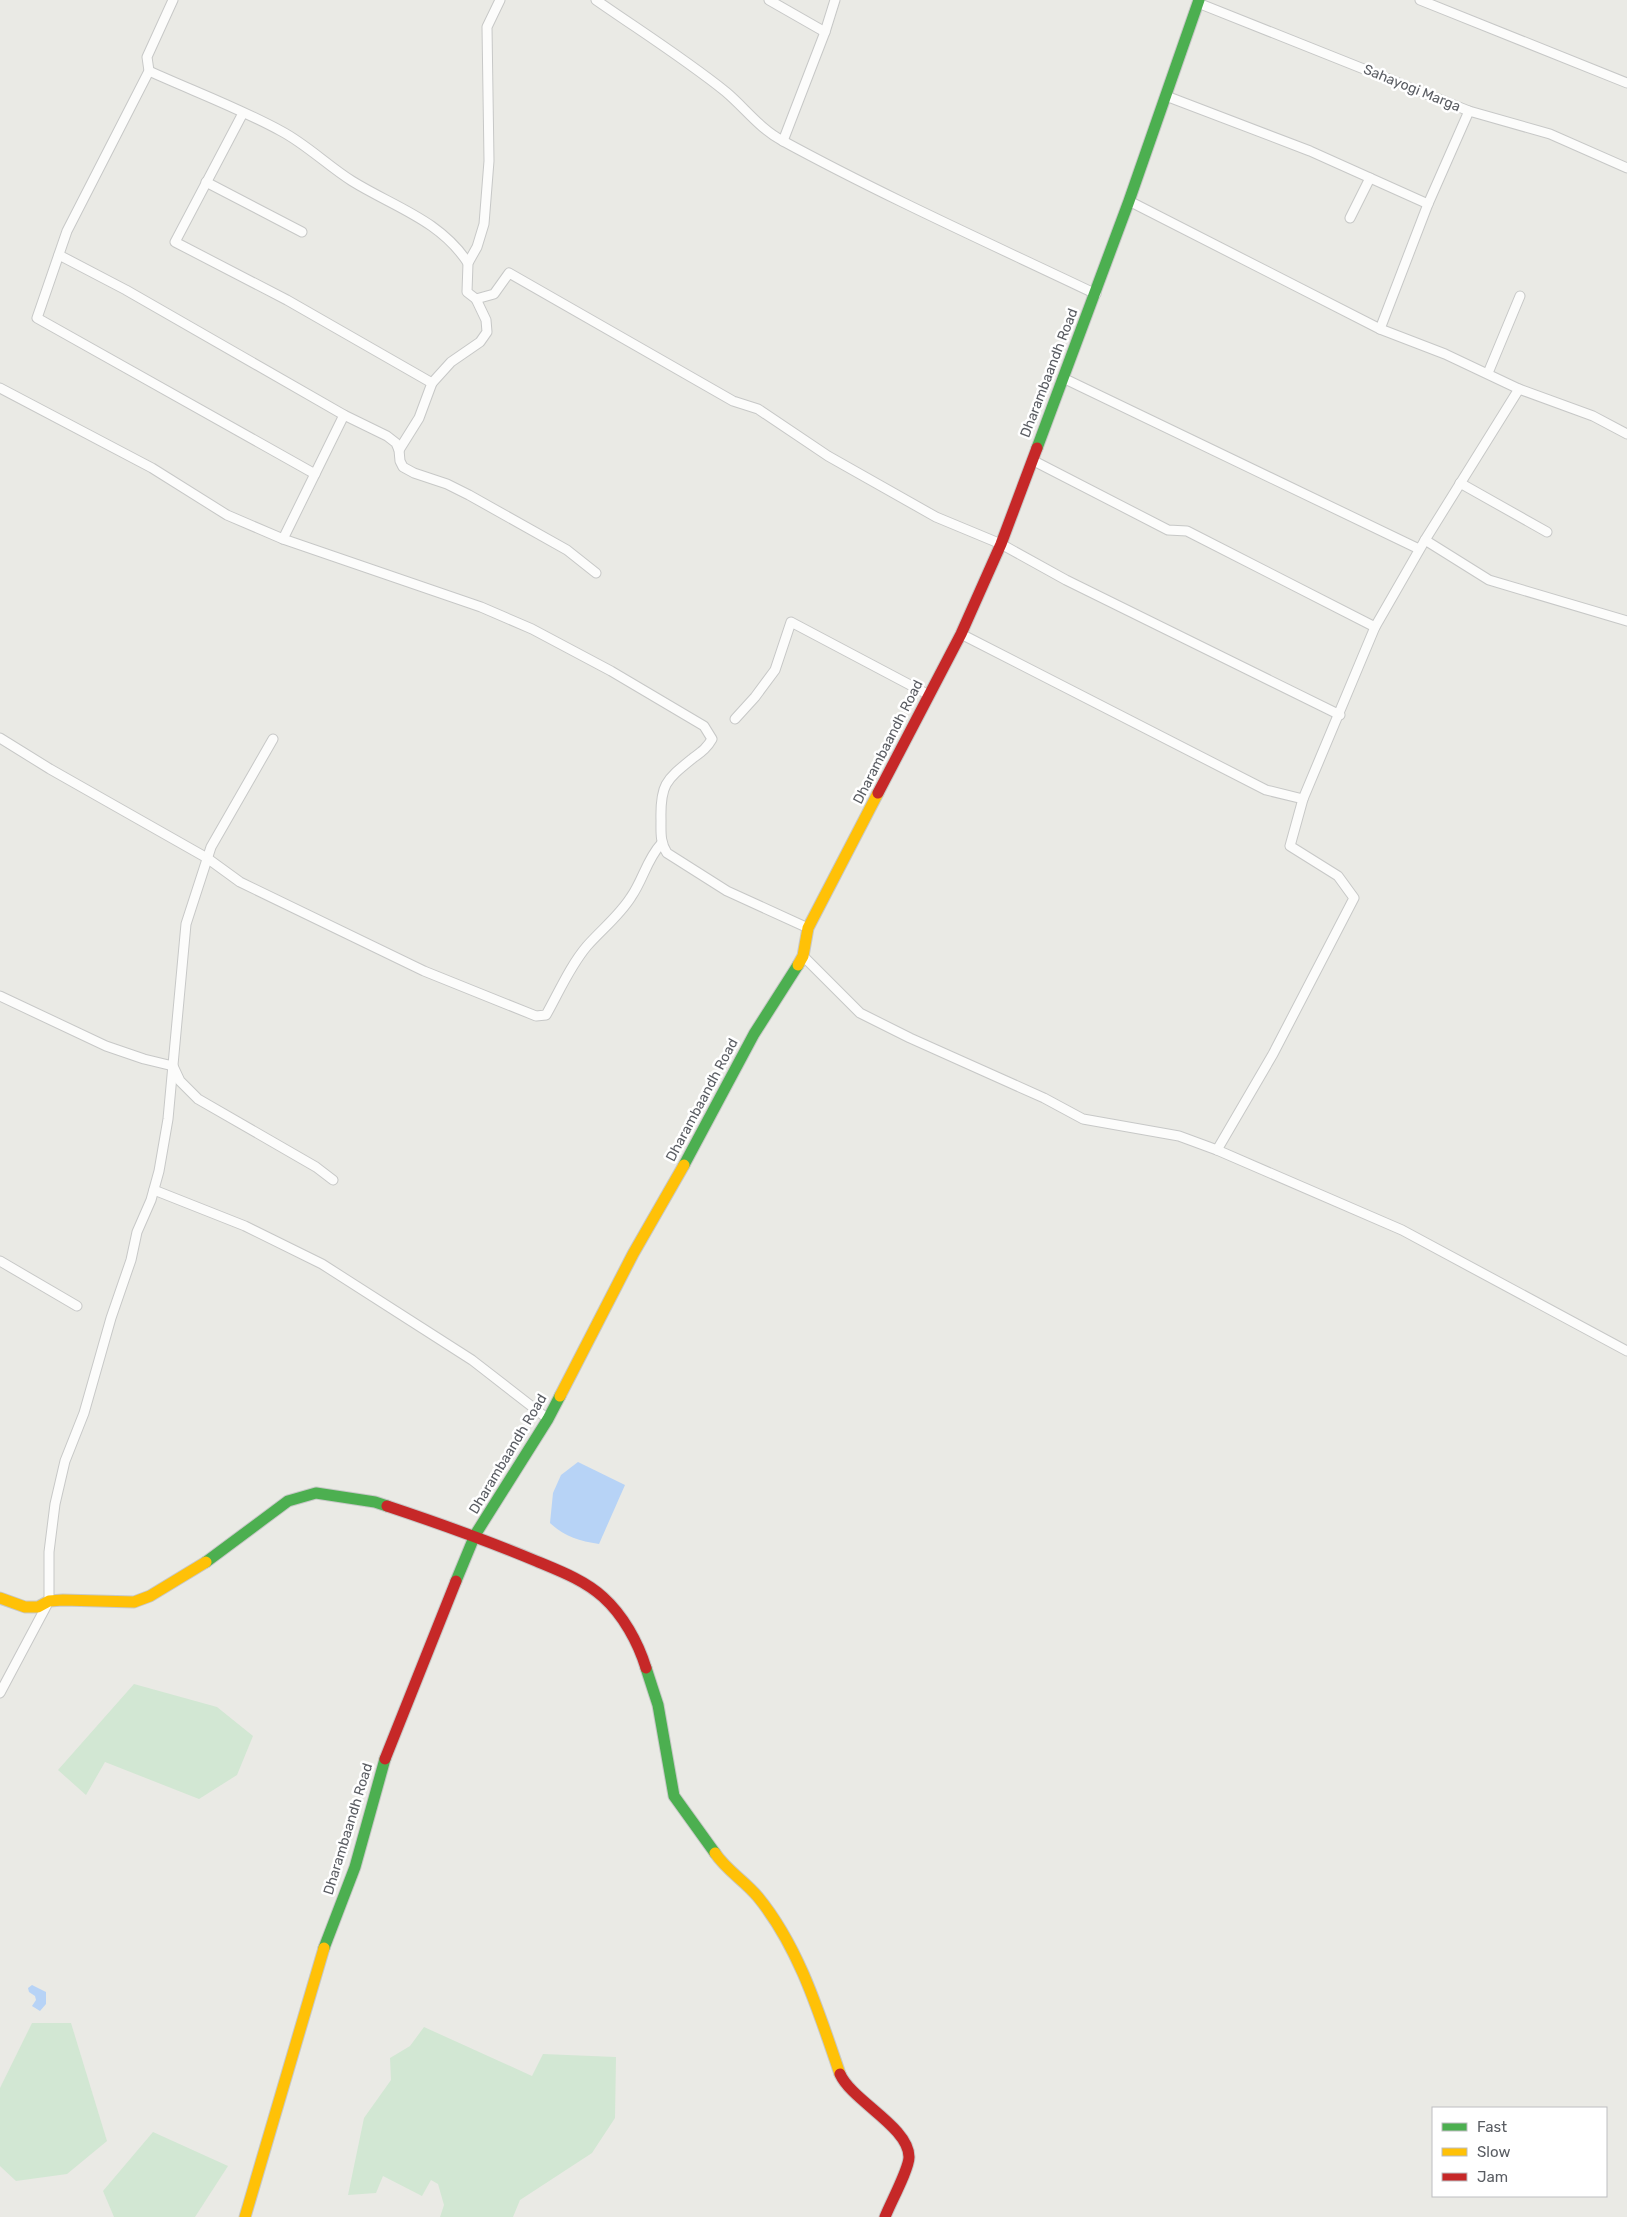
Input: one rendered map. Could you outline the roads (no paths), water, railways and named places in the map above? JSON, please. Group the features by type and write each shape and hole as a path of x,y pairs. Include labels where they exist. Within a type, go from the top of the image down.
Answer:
{"main road":[{"name":"Dharambaandh Road","path":"245,2217 321,1954 355,1867 384,1761 475,1535 548,1419 633,1254 652,1224 727,1088 754,1034 783,991 802,956 808,928 961,634 1001,544 1096,294 1199,2"},
{"path":"0,1598 24,1607 38,1607 49,1602 63,1600 134,1602 150,1596 218,1554 288,1501 316,1493 375,1502 475,1535 575,1578 593,1589 618,1614 640,1649 658,1705 674,1796 720,1861 757,1896 780,1928 799,1964 824,2027 840,2076 846,2086 908,2143 909,2158 885,2217"}],"street":[{"path":"173,0 148,57 149,71 67,231 37,318 315,474"},
{"path":"399,450 419,418 432,383 451,362 480,342 487,332 486,320 476,298 467,292 468,263 477,247 484,224 489,161 487,27 500,0"},
{"path":"596,0 727,93 763,128 783,141 844,174 1096,294"},
{"path":"769,0 825,32"},
{"path":"783,141 825,32 835,0"},
{"path":"1420,0 1627,83"},
{"name":"Sahayogi Marga","path":"1199,2 1469,111 1550,134 1627,168"},
{"path":"149,71 282,131 353,182 417,216 458,247 468,263"},
{"path":"1166,96 1310,151 1428,204"},
{"path":"1380,329 1428,204 1469,111"},
{"path":"242,114 174,242 287,300 432,383"},
{"path":"1350,218 1370,178"},
{"path":"206,182 302,232"},
{"path":"1130,201 1380,329 1488,373 1519,389 1593,416 1627,434"},
{"path":"59,255 126,290 344,415 387,436 396,443 400,461 404,467 414,473 447,484 469,495 567,550 596,572"},
{"path":"476,298 494,294 509,273 733,401 758,409 828,456 936,517 1001,544 1066,580 1340,715"},
{"path":"1488,373 1520,296"},
{"path":"1064,378 1420,549"},
{"path":"0,388 152,468 227,515 284,539 481,607 532,629 610,671 704,726 712,739 707,747 672,774 664,785 661,798 661,844 667,853 727,891 808,928"},
{"path":"1218,1150 1273,1054 1354,898 1338,876 1290,846 1303,799 1340,715 1375,627 1425,540 1519,389"},
{"path":"284,539 344,415"},
{"path":"1032,460 1168,530 1187,531 1375,627"},
{"path":"1460,483 1547,532"},
{"path":"1425,540 1488,580 1627,621"},
{"path":"735,719 755,697 775,670 790,622 929,695"},
{"path":"961,634 1266,790 1303,799"},
{"path":"0,738 207,858 240,882 424,971 536,1016 546,1015 574,963 616,918 631,898 643,879 652,854 661,844"},
{"path":"0,1693 49,1602 49,1552 65,1461 84,1413 111,1318 131,1260 137,1232 154,1190 168,1120 186,924 211,847 273,739"},
{"path":"802,956 860,1013 971,1066 1044,1098 1083,1119 1179,1136 1218,1150 1402,1230 1627,1351"},
{"path":"0,996 106,1046 144,1059 173,1066"},
{"path":"173,1066 180,1081 198,1099 316,1167 333,1180"},
{"path":"154,1190 245,1226 322,1264 472,1360 548,1419"},
{"path":"0,1261 77,1306"}],"water":[{"path":"578,1462 625,1485 599,1544 573,1538 561,1532 550,1523 553,1493 561,1475"},
{"path":"32,1985 46,1992 46,2004 40,2011 32,2006 36,2000 28,1988"}]}
